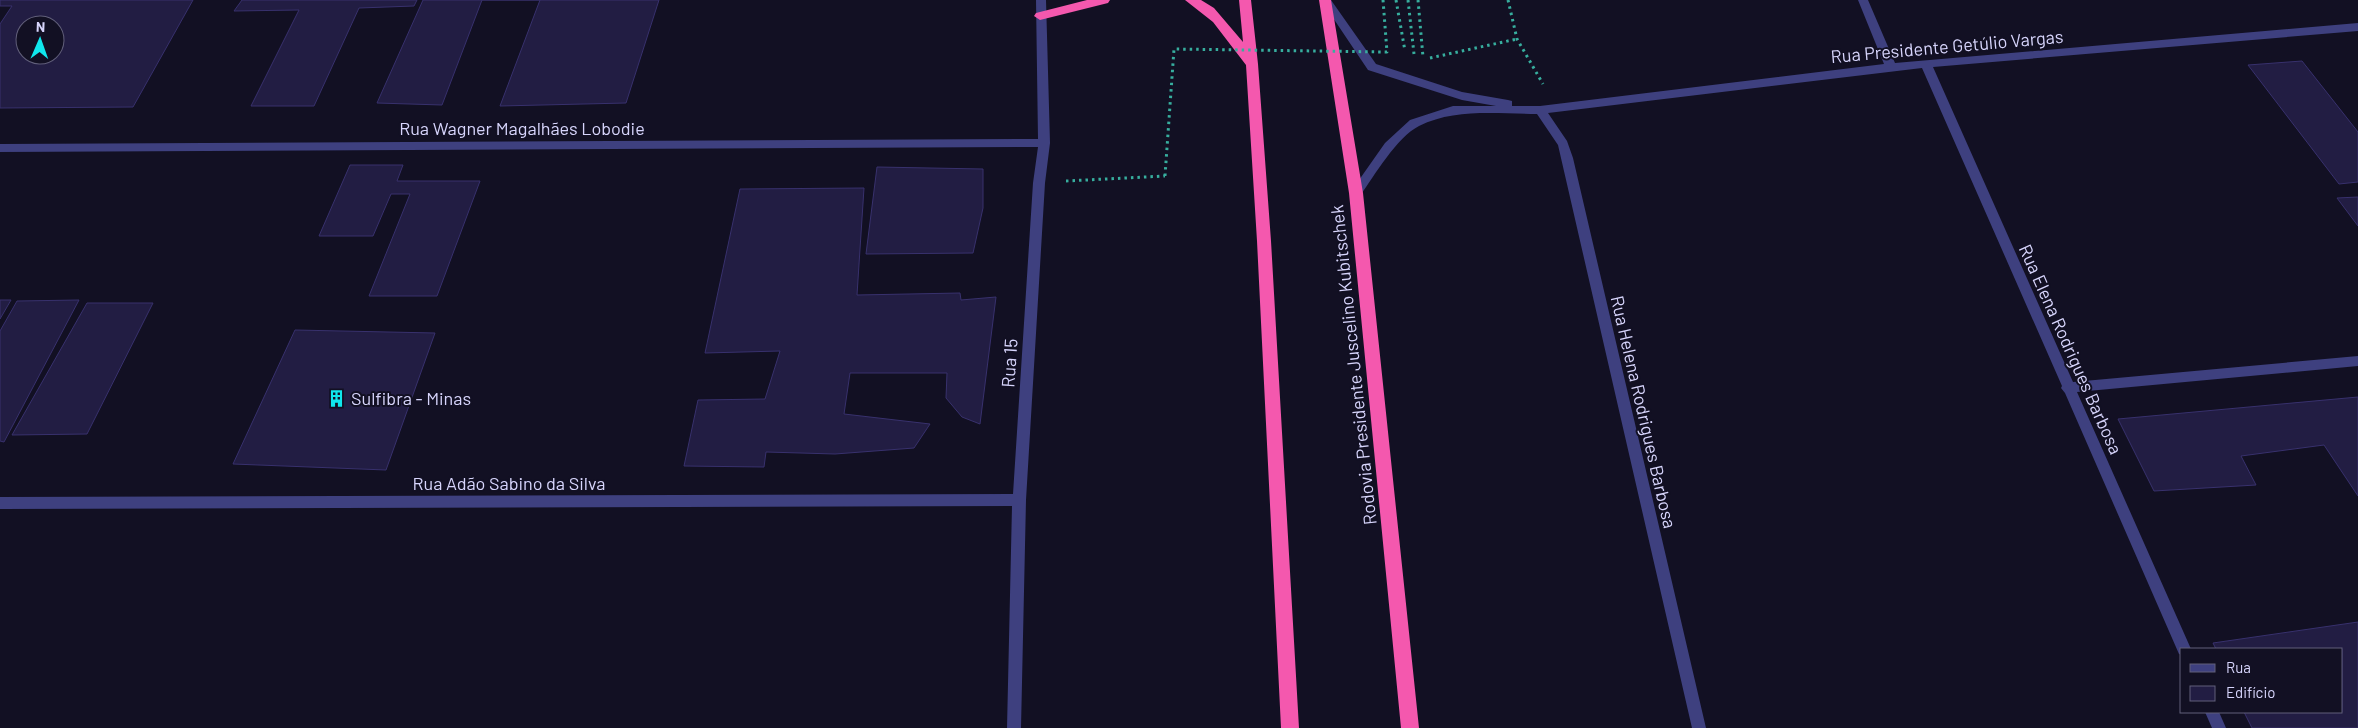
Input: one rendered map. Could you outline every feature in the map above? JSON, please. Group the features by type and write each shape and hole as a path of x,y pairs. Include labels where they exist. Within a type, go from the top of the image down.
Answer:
{"highway":[{"path":"1040,16 1104,0"},
{"path":"1191,0 1204,6 1222,23 1252,64"},
{"path":"1245,0 1252,64 1264,251 1290,728"},
{"name":"Rodovia Presidente Juscelino Kubitschek","path":"1326,0 1356,193 1410,728"}],"street":[{"name":"Rua 15","path":"1014,728 1019,500 1039,183 1044,143 1041,0"},
{"name":"Rua Presidente Getúlio Vargas","path":"1326,0 1372,67 1462,96 1540,110"},
{"path":"1863,0 1891,67"},
{"name":"Rua Presidente Getúlio Vargas","path":"1356,193 1389,146 1414,123 1454,110 1540,110 1891,67 2358,27"},
{"name":"Rua Elena Rodrigues Barbosa","path":"1926,64 2067,388 2184,648"},
{"name":"Rua Helena Rodrigues Barbosa","path":"1540,110 1563,144 1567,158 1699,728"},
{"name":"Rua Wagner Magalhães Lobodie","path":"0,148 1044,143"},
{"path":"2067,388 2358,361"},
{"name":"Rua Adão Sabino da Silva","path":"0,503 1019,500"},
{"path":"2212,713 2219,728"}],"path":[{"path":"1039,183 1165,176 1174,49 1387,52 1383,0"},
{"path":"1396,0 1406,56 1414,54 1408,0"},
{"path":"1418,0 1423,59 1517,39"},
{"path":"1508,0 1517,39 1557,108"}],"building":[{"path":"0,0 193,0 133,107 0,108 0,24 12,6 0,6"},
{"path":"242,0 417,0 414,6 359,8 314,106 251,106 299,10 234,11"},
{"path":"423,0 482,0 442,105 377,103"},
{"path":"540,0 659,0 626,103 500,106"},
{"path":"2302,61 2358,132 2358,182 2339,184 2248,65"},
{"path":"350,165 403,165 397,181 480,181 437,296 369,296 410,194 391,194 373,236 319,236"},
{"path":"877,167 983,169 983,208 973,253 866,254"},
{"path":"864,188 857,295 960,293 961,300 996,297 980,424 962,417 946,398 947,373 850,373 844,414 930,424 914,448 835,454 766,452 764,467 684,466 698,400 765,399 780,351 705,353 740,189"},
{"path":"2358,197 2358,226 2337,198"},
{"path":"0,300 11,300 0,319"},
{"path":"79,300 4,442 0,441 0,331 17,301"},
{"path":"87,303 153,303 87,434 12,435"},
{"name":"Sulfibra - Minas","path":"295,330 435,333 386,470 233,464"},
{"path":"2358,397 2358,496 2324,445 2241,456 2256,485 2154,491 2118,419"},
{"path":"2358,622 2358,728 2252,728 2244,713 2343,713 2343,648 2216,648 2213,643"}],"place":[{"name":"Sulfibra - Minas","path":"337,398"}]}
